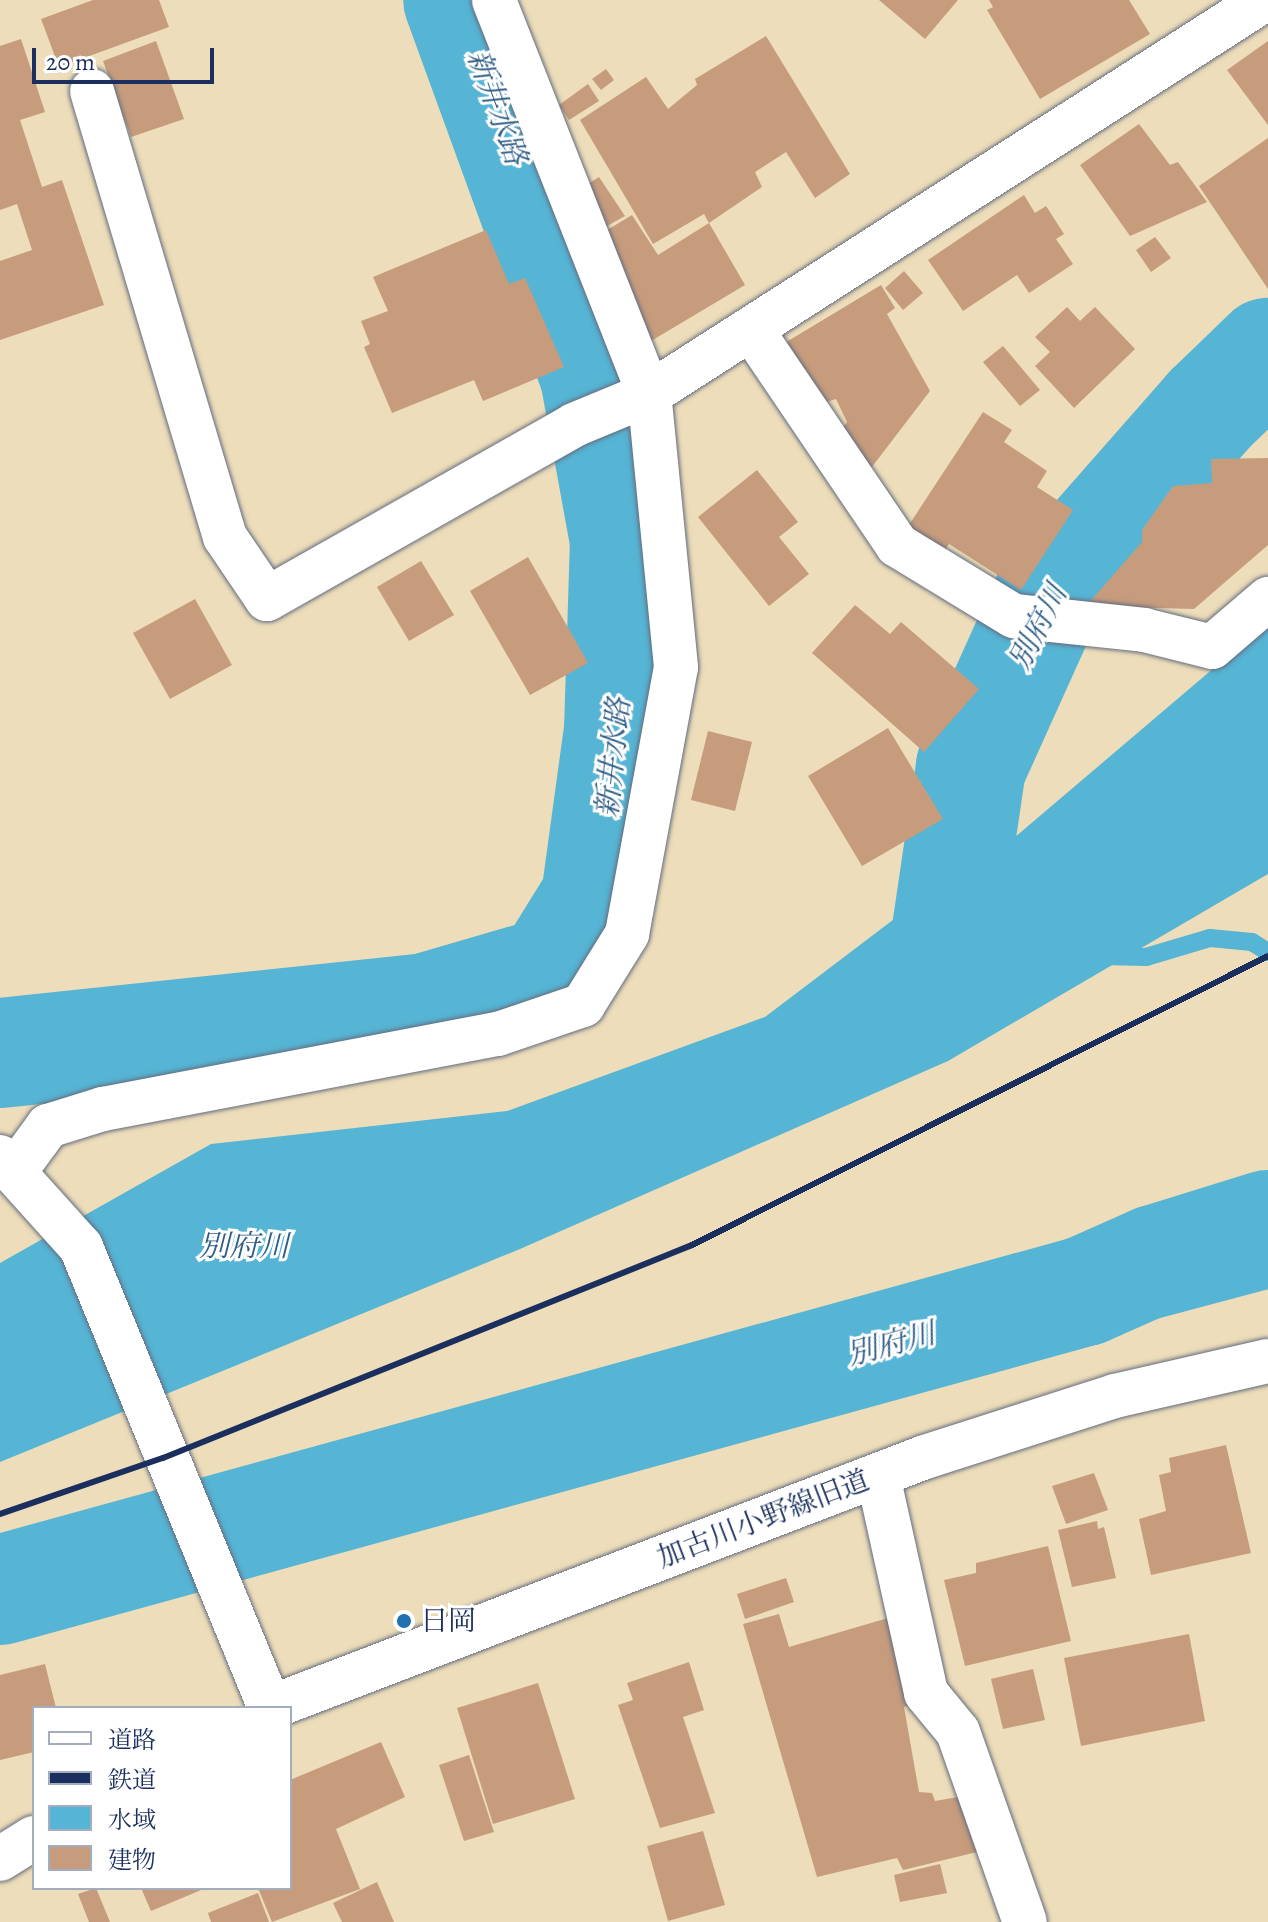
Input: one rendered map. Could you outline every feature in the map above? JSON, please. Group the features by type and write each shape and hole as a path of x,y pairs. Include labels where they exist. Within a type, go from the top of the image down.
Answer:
{"street":[{"path":"268,1706 81,1247 8,1164 48,1126 103,1109 498,1034 583,1005 627,934 676,667 649,394 494,0"},
{"path":"92,91 225,537 267,599 574,425 649,394 1264,0"},
{"path":"751,329 897,545 1014,616 1144,630 1212,647 1268,599"},
{"name":"加古川小野線旧道","path":"274,1706 878,1476 1115,1396 1268,1361"},
{"path":"878,1476 926,1693 958,1732 1025,1922"},
{"path":"0,1859 32,1839"}],"water":[{"name":"別府川","path":"1268,622 1268,874 948,1061 520,1249 0,1462 0,1263 211,1144 507,1111 765,1017 910,907 988,860"}],"building":[{"path":"93,0 159,0 169,27 59,67 41,19"},
{"path":"879,0 958,0 925,39"},
{"path":"989,0 1129,0 1150,34 1040,99 987,10 993,7"},
{"path":"766,36 850,174 815,198 786,152 755,172 762,187 709,223 704,214 653,244 580,120 646,77 668,109 697,85 695,79"},
{"path":"21,39 45,112 20,120 42,187 62,180 104,305 0,340 0,261 32,250 17,204 0,210 0,46"},
{"path":"156,41 184,119 131,137 103,61"},
{"path":"1268,41 1268,125 1227,70"},
{"path":"606,69 614,80 601,90 592,79"},
{"path":"588,84 599,101 569,120 559,105"},
{"path":"1139,124 1170,165 1178,162 1207,202 1130,236 1080,165"},
{"path":"1268,138 1268,289 1199,186"},
{"path":"599,177 625,216 598,231 575,192"},
{"path":"1024,195 1035,213 1046,206 1064,234 1056,239 1073,264 1029,293 1017,275 963,311 928,260"},
{"path":"632,215 658,255 709,223 745,285 646,344 589,241"},
{"path":"486,230 509,284 525,278 564,367 483,401 474,380 392,413 364,347 370,344 361,321 388,311 373,277"},
{"path":"1155,237 1171,258 1151,272 1136,250"},
{"path":"904,271 923,293 903,310 885,288"},
{"path":"881,285 895,308 887,314 930,391 865,476 836,438 847,422 836,399 813,406 778,347"},
{"path":"1067,307 1080,321 1095,307 1135,349 1074,408 1035,366 1050,352 1035,337"},
{"path":"1003,346 1040,390 1020,406 983,362"},
{"path":"983,412 1012,430 1004,442 1047,471 1037,487 1073,510 1021,590 949,544 941,555 905,531"},
{"path":"1268,458 1268,545 1194,609 1086,606 1142,542 1142,530 1173,486 1212,483 1211,459"},
{"path":"757,470 798,522 779,537 809,574 769,606 698,517"},
{"path":"528,557 588,663 530,695 470,591"},
{"path":"421,561 454,615 409,641 377,587"},
{"path":"195,599 232,665 170,699 133,633"},
{"path":"855,605 890,634 901,622 979,689 924,752 812,653"},
{"path":"888,728 943,819 862,866 808,776"},
{"path":"708,731 752,742 735,811 691,800"},
{"path":"1226,1445 1251,1553 1151,1575 1139,1519 1166,1511 1159,1475 1171,1472 1169,1458"},
{"path":"1094,1473 1108,1510 1066,1524 1052,1486"},
{"path":"1097,1521 1098,1529 1104,1527 1116,1578 1072,1587 1058,1530"},
{"path":"1048,1546 1071,1641 965,1666 944,1580 976,1573 976,1563"},
{"path":"786,1578 794,1602 745,1619 737,1594"},
{"path":"779,1614 789,1647 888,1618 910,1705 904,1707 919,1792 932,1793 935,1801 964,1796 977,1852 903,1870 897,1858 817,1877 743,1624"},
{"path":"1189,1634 1205,1721 1081,1746 1064,1658"},
{"path":"689,1662 704,1710 683,1717 715,1813 660,1828 618,1705 633,1700 627,1683"},
{"path":"45,1664 56,1706 32,1706 32,1752 0,1760 0,1675"},
{"path":"1033,1669 1045,1720 1003,1729 991,1679"},
{"path":"538,1683 575,1799 493,1824 457,1708"},
{"path":"381,1742 405,1797 336,1829 360,1889 272,1922 259,1890 292,1890 292,1779"},
{"path":"469,1755 494,1832 464,1841 439,1765"},
{"path":"703,1831 725,1905 668,1921 647,1846"},
{"path":"940,1864 947,1893 900,1902 894,1875"},
{"path":"377,1882 394,1922 342,1922 333,1903"},
{"path":"97,1890 110,1922 89,1922 78,1894"},
{"path":"142,1890 201,1890 151,1911"},
{"path":"258,1893 269,1922 211,1922 208,1913"}],"waterway":[{"name":"新井水路","path":"0,1053 426,1008 550,972 596,898 619,731 625,541 595,376 458,0"},
{"name":"別府川","path":"892,1005 941,970 971,767 1051,590 1210,409 1268,353"},
{"path":"1102,956 1146,957 1210,938 1252,942 1268,952"},
{"name":"別府川","path":"0,1590 1085,1291 1155,1260 1268,1225"},
{"path":"0,1606 1079,1308 1163,1272 1268,1241"},
{"path":"0,1631 866,1387 1268,1280"}],"railway":[{"path":"0,1514 163,1458 692,1245 1268,956"}],"place":[{"name":"日岡","path":"404,1621"}]}
